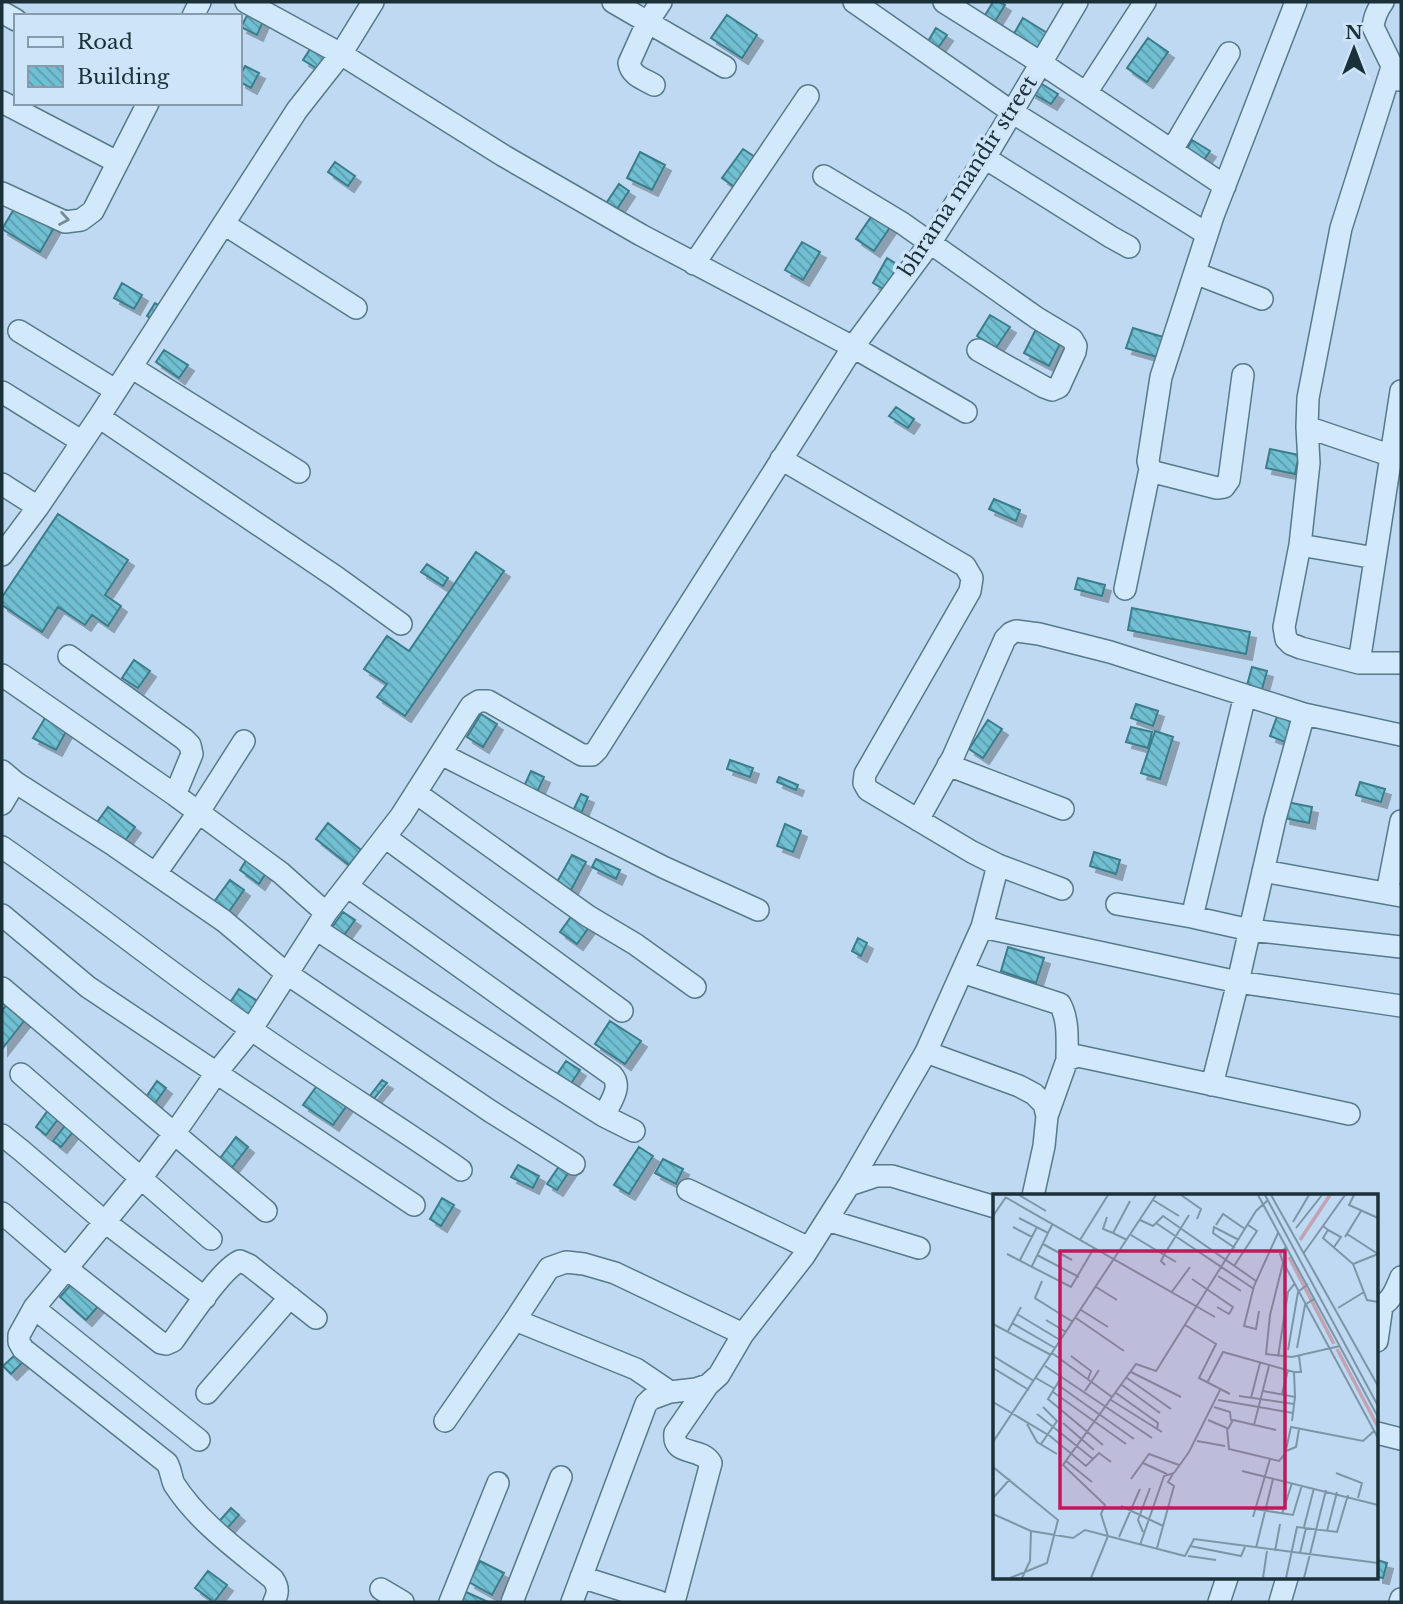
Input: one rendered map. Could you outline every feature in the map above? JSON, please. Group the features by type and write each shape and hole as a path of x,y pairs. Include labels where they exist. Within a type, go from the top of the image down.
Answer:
{"street":[{"path":"246,2 341,54 505,156 694,264 853,347 966,412"},
{"path":"2,555 99,417 298,110 341,54 373,2"},
{"path":"613,2 725,67"},
{"path":"654,85 634,73 629,63 647,23 661,2"},
{"path":"854,2 1012,112 1207,234"},
{"path":"944,2 1041,63 1225,186"},
{"name":"bhrama mandir street","path":"442,754 471,706 479,701 488,701 582,755 592,755 597,750 853,347 930,243 985,158 1077,2"},
{"path":"1086,93 1145,2"},
{"path":"1125,589 1150,469 1148,461 1161,377 1207,234 1296,2"},
{"path":"1374,8 1373,27 1397,76 1341,228 1308,398 1309,463 1300,545 1284,627 1286,639 1291,645 1359,663 1401,663"},
{"path":"1172,150 1229,53"},
{"path":"694,264 808,96"},
{"path":"2,102 117,162"},
{"path":"2,193 65,222 82,220 93,211 147,105"},
{"path":"985,158 1129,247"},
{"path":"824,176 902,223 1037,318 1072,339 1076,346 1059,387 1052,390 978,350"},
{"path":"224,224 356,308"},
{"path":"1195,273 1262,299"},
{"path":"19,331 115,390"},
{"path":"131,367 299,472"},
{"path":"1150,469 1217,488 1224,487 1229,480 1243,375"},
{"path":"1359,663 1401,391"},
{"path":"2,392 81,441"},
{"path":"99,417 336,577 401,625"},
{"path":"1307,427 1392,456"},
{"path":"782,459 965,566 972,578 970,591 865,774 864,783 868,790 972,852 998,865 1062,889"},
{"path":"2,484 38,507"},
{"path":"1300,545 1375,558"},
{"path":"918,820 948,765 1005,639 1016,631 1040,634 1110,652 1304,714 1401,735"},
{"path":"69,656 190,745 192,754 175,795"},
{"path":"2,675 175,795 281,873 321,921 534,1072 634,1131"},
{"path":"1192,917 1245,695"},
{"path":"1212,1085 1275,819 1304,714"},
{"path":"156,873 244,741"},
{"path":"274,1602 278,1587 274,1579 205,1523 173,1482 167,1463 23,1349 19,1335 34,1308 141,1178 217,1072 251,1030 321,921 385,837 442,754 663,867 758,910"},
{"path":"948,765 1063,809"},
{"path":"2,804 8,776 224,921 286,973 573,1164"},
{"path":"416,793 588,916 635,943 695,987"},
{"path":"1264,871 1394,894 1401,821"},
{"path":"385,837 622,1011"},
{"path":"2,847 251,1030 460,1170"},
{"path":"674,1602 711,1462 710,1458 702,1453 676,1445 675,1433 708,1385 719,1375 743,1334 809,1248 926,1052 982,927 998,865"},
{"path":"346,886 612,1075 617,1086 604,1115"},
{"path":"1116,904 1250,930 1401,947"},
{"path":"2,915 88,987 414,1205"},
{"path":"982,927 1238,982 1401,1006"},
{"path":"962,972 1060,1004 1065,1014 1068,1060 1047,1116 1044,1146 1033,1194"},
{"path":"2,988 266,1211"},
{"path":"926,1052 1019,1086 1034,1094 1044,1104 1047,1116"},
{"path":"1068,1060 1085,1056 1349,1114"},
{"path":"21,1074 211,1238"},
{"path":"2,1135 104,1222 205,1298"},
{"path":"849,1185 876,1176 892,1176 993,1206"},
{"path":"688,1190 809,1248"},
{"path":"2,1213 161,1343 173,1341 233,1264 240,1261 249,1265 316,1318"},
{"path":"827,1220 919,1248"},
{"path":"446,1421 549,1268 566,1262 615,1273 743,1334"},
{"path":"1378,1329 1380,1306 1394,1293 1401,1277"},
{"path":"207,1393 290,1297"},
{"path":"34,1308 199,1440"},
{"path":"516,1320 636,1368 670,1392"},
{"path":"572,1602 646,1404 651,1399 670,1392 708,1385"},
{"path":"512,1602 561,1477"},
{"path":"450,1602 498,1483"},
{"path":"581,1577 660,1602"},
{"path":"1219,1602 1226,1580"},
{"path":"1280,1602 1286,1580"},
{"path":"381,1589 403,1602"}],"building":[{"path":"993,2 1005,5 994,23 984,17"},
{"path":"249,12 264,19 257,35 242,25"},
{"path":"727,15 757,35 742,58 711,38"},
{"path":"1023,18 1052,36 1040,55 1012,37"},
{"path":"936,28 947,35 934,54 924,48"},
{"path":"1148,38 1168,52 1147,82 1127,68"},
{"path":"312,46 330,57 321,71 303,60"},
{"path":"245,66 259,73 251,88 242,83"},
{"path":"1037,81 1058,94 1051,104 1030,92"},
{"path":"1192,140 1210,151 1200,166 1183,156"},
{"path":"743,149 761,161 740,191 722,178"},
{"path":"640,152 665,165 652,190 627,178"},
{"path":"335,162 355,176 348,186 328,172"},
{"path":"619,184 629,191 615,212 605,205"},
{"path":"17,204 55,226 40,252 2,229"},
{"path":"875,211 893,223 874,251 856,239"},
{"path":"802,242 820,252 803,280 785,270"},
{"path":"887,258 905,269 890,293 873,283"},
{"path":"122,283 142,295 134,309 114,298"},
{"path":"155,303 167,310 158,323 147,316"},
{"path":"990,315 1010,327 996,348 977,336"},
{"path":"1037,327 1062,340 1049,366 1024,353"},
{"path":"1133,328 1163,337 1157,357 1126,348"},
{"path":"164,350 188,365 179,378 156,362"},
{"path":"896,407 914,419 908,428 889,416"},
{"path":"1270,449 1299,455 1295,474 1266,468"},
{"path":"994,499 1020,510 1016,521 989,509"},
{"path":"58,514 128,560 105,595 121,606 108,626 92,615 85,625 58,607 42,632 2,605 2,597"},
{"path":"476,552 504,571 405,716 377,697 387,684 364,669 387,636 409,651"},
{"path":"427,564 448,578 443,586 421,572"},
{"path":"1078,578 1105,585 1102,596 1075,589"},
{"path":"1132,608 1250,632 1246,654 1128,630"},
{"path":"134,660 150,671 138,688 122,678"},
{"path":"1252,667 1267,671 1261,693 1246,689"},
{"path":"1136,704 1158,711 1153,726 1131,718"},
{"path":"1279,711 1299,719 1290,744 1270,736"},
{"path":"481,714 497,724 483,747 467,737"},
{"path":"45,718 67,730 56,750 33,738"},
{"path":"988,720 1002,729 983,758 969,749"},
{"path":"1131,727 1152,732 1148,748 1126,742"},
{"path":"1155,731 1173,737 1160,779 1141,773"},
{"path":"730,760 753,768 750,777 727,769"},
{"path":"531,771 544,777 534,799 521,793"},
{"path":"779,777 798,785 796,790 777,782"},
{"path":"1360,782 1385,789 1381,802 1356,795"},
{"path":"581,794 588,797 578,821 570,817"},
{"path":"1287,802 1312,807 1309,823 1284,818"},
{"path":"108,807 135,827 122,845 95,825"},
{"path":"328,823 361,850 349,865 316,839"},
{"path":"785,824 801,831 793,852 777,846"},
{"path":"1094,852 1120,860 1116,874 1090,866"},
{"path":"572,855 586,862 571,890 557,882"},
{"path":"247,859 266,873 259,884 240,870"},
{"path":"596,859 620,870 616,879 592,867"},
{"path":"230,880 244,890 226,916 211,906"},
{"path":"343,912 355,920 342,938 330,930"},
{"path":"573,914 590,926 577,944 560,932"},
{"path":"858,938 867,943 861,956 852,951"},
{"path":"1008,947 1044,958 1036,983 1001,971"},
{"path":"239,989 262,1004 251,1019 229,1004"},
{"path":"9,1001 28,1016 2,1049 2,1011"},
{"path":"610,1021 641,1041 625,1064 595,1044"},
{"path":"566,1061 580,1070 570,1085 556,1076"},
{"path":"321,1080 351,1100 333,1125 303,1105"},
{"path":"382,1080 387,1083 373,1100 369,1097"},
{"path":"157,1081 166,1088 151,1109 142,1103"},
{"path":"51,1106 62,1114 46,1135 36,1127"},
{"path":"68,1122 76,1128 61,1147 53,1141"},
{"path":"236,1137 248,1147 227,1174 215,1165"},
{"path":"639,1147 653,1156 629,1194 614,1185"},
{"path":"663,1159 683,1169 676,1184 655,1173"},
{"path":"562,1162 571,1169 557,1190 547,1184"},
{"path":"518,1165 539,1176 533,1188 511,1177"},
{"path":"442,1198 454,1205 441,1226 430,1219"},
{"path":"75,1280 101,1303 86,1320 60,1297"},
{"path":"17,1353 24,1361 11,1374 3,1366"},
{"path":"231,1508 239,1515 222,1534 214,1527"},
{"path":"1378,1560 1387,1563 1383,1578 1378,1577"},
{"path":"480,1561 504,1573 492,1595 469,1582"},
{"path":"208,1571 227,1585 214,1602 195,1588"},
{"path":"466,1592 488,1602 461,1602"}]}
